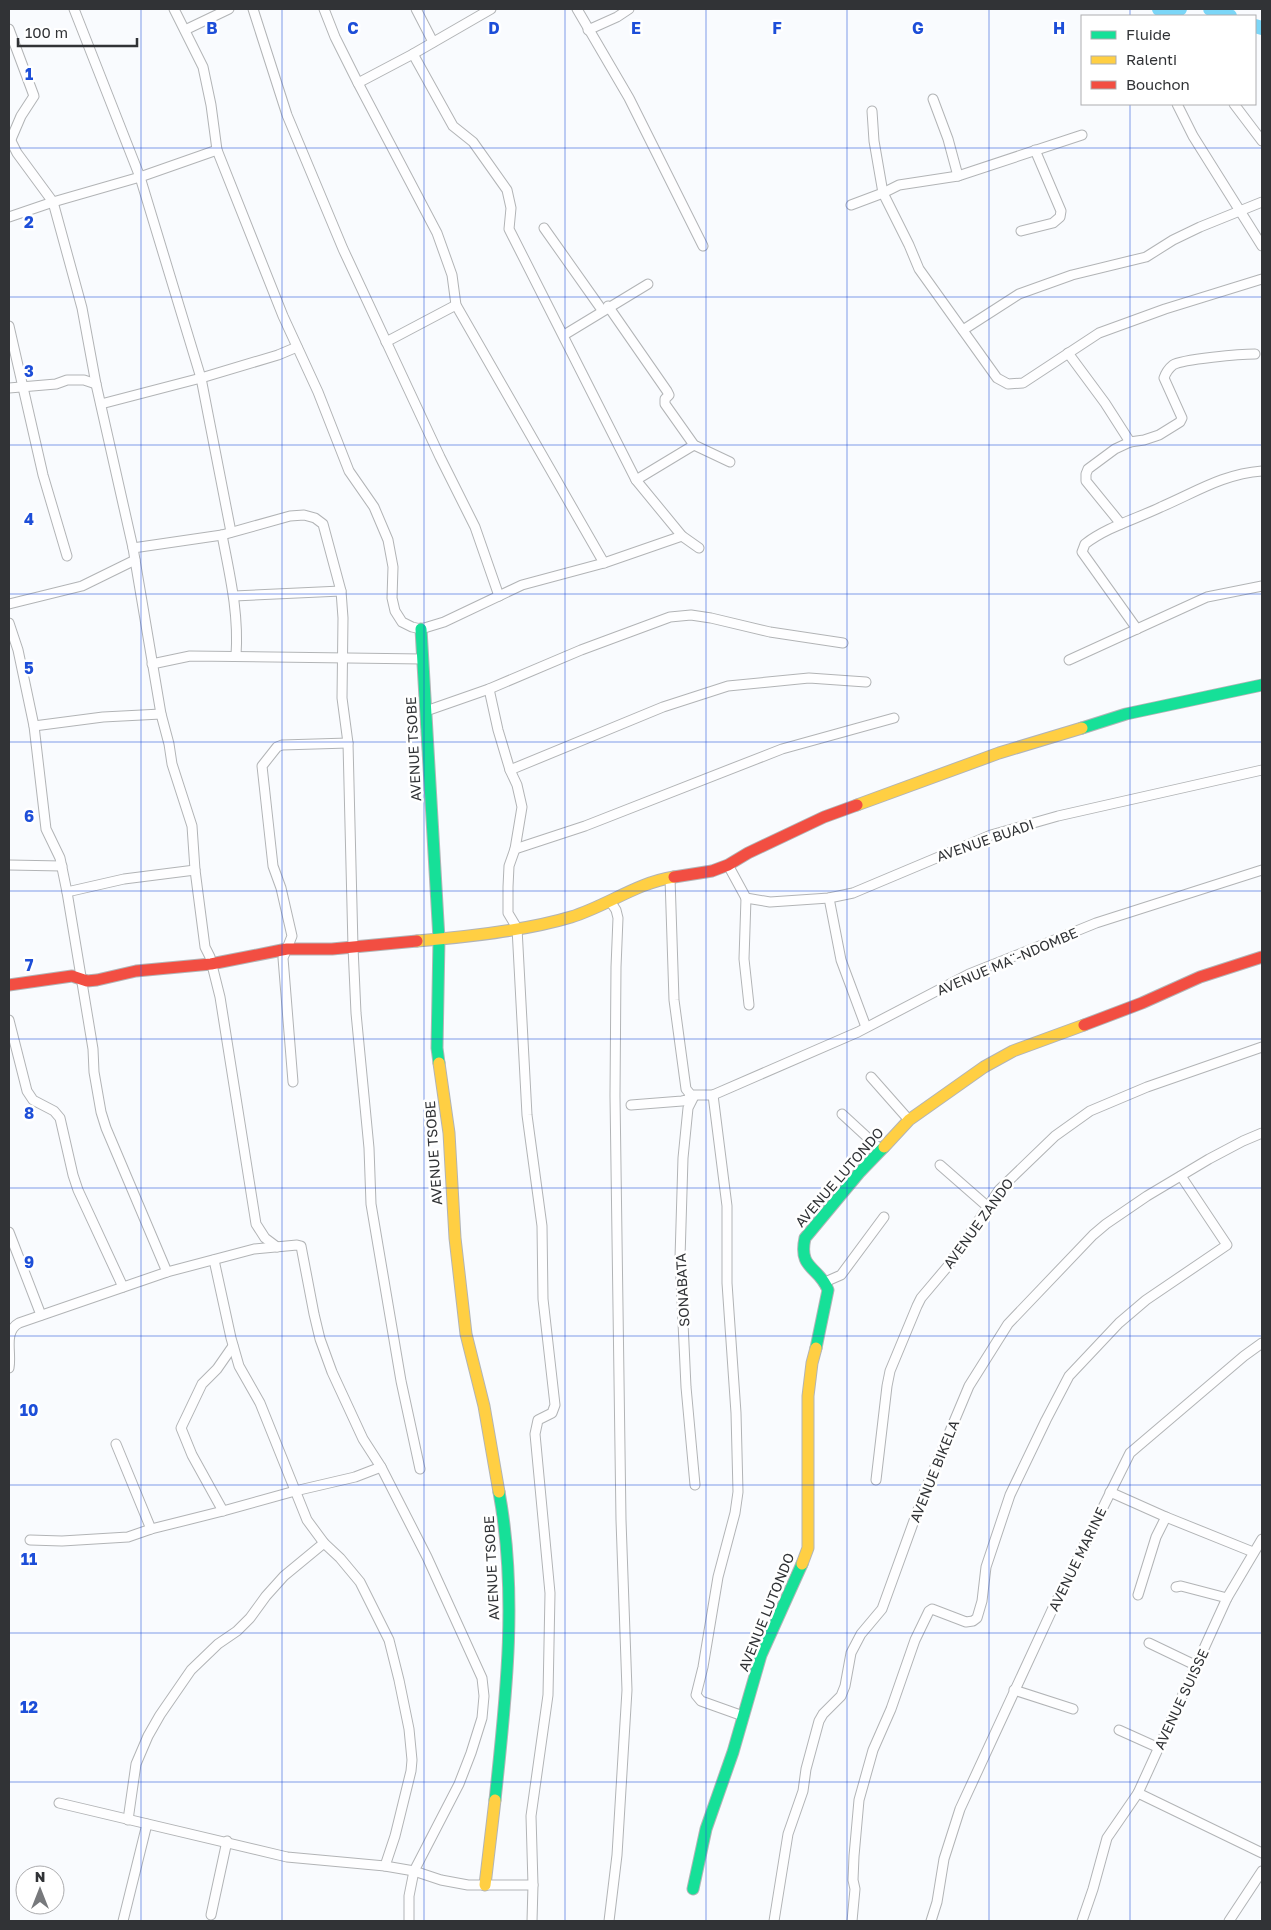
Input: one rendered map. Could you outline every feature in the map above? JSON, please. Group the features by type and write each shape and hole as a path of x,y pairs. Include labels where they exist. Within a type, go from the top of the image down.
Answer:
{"street":[{"path":"74,9 140,177 201,378 232,532"},
{"path":"174,9 203,67 211,105 217,150 349,471 374,507 382,523 388,540 393,567 392,598 395,611 402,622 421,630 444,622 522,585 604,563 682,536"},
{"path":"185,30 229,9"},
{"path":"253,9 287,115 343,249 440,457 475,527 499,596"},
{"path":"324,9 358,83 437,233 452,275 456,305 604,563"},
{"path":"416,9 432,42"},
{"path":"358,83 413,54 490,9"},
{"path":"577,9 629,98 703,246"},
{"path":"588,30 617,17 629,9"},
{"path":"9,29 34,96 21,116 10,141 52,202 82,308 96,384 133,548 161,714 172,764 192,826 195,870 205,947 220,998 258,1230 254,1249"},
{"path":"413,54 453,126 473,142 507,190 511,208 509,230 636,480 682,536 699,548"},
{"path":"933,99 948,138 958,176"},
{"path":"1178,105 1193,136 1262,246"},
{"path":"1235,105 1262,141"},
{"path":"872,111 874,141 883,193 919,269 997,378 1008,384 1023,383 1099,333 1132,320 1262,279"},
{"path":"851,205 899,185 958,176 1082,135"},
{"path":"9,217 52,202 140,177 217,150"},
{"path":"1021,232 1053,224 1060,217 1061,211 1035,150"},
{"path":"962,330 1020,294 1072,274 1146,256 1200,227 1262,202"},
{"path":"544,228 668,391 669,395 665,399 665,404 694,445 730,462"},
{"path":"564,335 605,308 648,284"},
{"path":"386,342 456,305"},
{"path":"9,326 43,475 67,556"},
{"path":"101,404 201,378 278,355 297,347"},
{"path":"1068,353 1105,403 1130,442"},
{"path":"1120,524 1085,478 1088,469 1115,449 1130,442 1159,435 1180,422 1182,418 1164,378 1166,371 1174,364 1237,354 1255,354"},
{"path":"9,388 56,384 67,380 84,380 96,384"},
{"path":"636,480 694,445"},
{"path":"1137,629 1082,552 1085,544 1120,524 1162,507 1214,481 1249,472 1262,471"},
{"path":"133,548 222,535 290,516 304,515 315,518 323,524 341,591 343,618 342,698 348,743 356,1013 369,1148 371,1204 400,1381 420,1469"},
{"path":"222,535 234,596 237,638 236,656"},
{"path":"9,604 82,586 135,560"},
{"path":"1069,660 1207,597 1262,586"},
{"path":"234,596 341,591"},
{"path":"426,711 489,689 581,650 670,617 692,615 770,632 843,643"},
{"path":"9,623 18,650 34,726 46,829 60,858 67,892 93,1049 94,1072 101,1112 167,1272"},
{"name":"AVENUE TSOBE","path":"421,630 439,939 437,1048 449,1133 452,1198 466,1334 484,1406 506,1529 509,1606 508,1663 505,1711 485,1885"},
{"path":"152,664 190,656 423,659"},
{"path":"510,770 663,707 728,686 809,678 866,682"},
{"path":"9,985 72,976 97,980 136,970 211,964 288,949 332,949 439,939 544,924 573,916 610,901 643,884 728,865 748,853 824,817 999,753 1126,714 1262,685"},
{"path":"489,689 510,770 517,785 522,807 515,849 509,866 508,913 517,928 527,1115 542,1226 543,1299 555,1405 552,1414 538,1420 535,1434 550,1593 548,1695 531,1816 532,1921"},
{"path":"34,726 161,714"},
{"path":"515,849 585,826 782,749 894,718"},
{"path":"293,1082 283,958 292,936 281,888 273,866 262,766 277,747 282,745 348,743"},
{"name":"AVENUE BUADI","path":"746,898 770,902 829,898 853,893 928,860 999,833 1058,816 1262,770"},
{"path":"9,865 62,866"},
{"path":"728,865 746,898 744,959 749,1005"},
{"path":"67,892 124,880 195,870"},
{"name":"AVENUE MA¨-NDOMBE","path":"709,1096 765,1074 866,1027 969,974 1037,946 1096,923 1262,870"},
{"path":"670,878 674,1000 686,1089 693,1096"},
{"path":"829,898 841,960 866,1027"},
{"path":"609,1921 617,1855 627,1690 621,1520 616,1105 618,918 616,910 610,901"},
{"name":"AVENUE LUTONDO","path":"693,1889 706,1829 733,1752 761,1655 799,1574 808,1548 808,1396 812,1364 828,1296 825,1282 805,1261 802,1251 805,1238 880,1149 909,1120 955,1086 1013,1051 1142,1003 1200,977 1262,957"},
{"path":"9,1020 27,1091 33,1100 54,1111 60,1118 78,1190 123,1288"},
{"name":"AVENUE ZANDO","path":"876,1480 890,1371 921,1298 948,1266 999,1190 1055,1136 1090,1111 1147,1087 1262,1047"},
{"path":"870,1077 909,1120"},
{"path":"631,1105 682,1101 693,1096 709,1096 727,1206 727,1283 735,1403 738,1492 735,1513 718,1577 703,1667 696,1695 701,1701 743,1716"},
{"name":"SONABATA","path":"693,1096 688,1108 683,1158 680,1258 686,1387 695,1485"},
{"path":"842,1114 880,1149"},
{"name":"AVENUE BIKELA","path":"774,1921 788,1834 803,1791 806,1769 819,1721 823,1714 841,1696 845,1686 851,1652 856,1642 882,1609 924,1492 969,1386 1008,1324 1093,1234 1147,1196 1243,1141 1262,1133"},
{"path":"940,1165 988,1207"},
{"path":"852,1921 855,1889 853,1880 854,1856 859,1800 873,1750 891,1709 915,1640 929,1611 932,1609 941,1611 966,1622 977,1618 983,1595 986,1567 1010,1495 1069,1376 1119,1323 1146,1300 1227,1245 1227,1242 1181,1176"},
{"path":"825,1282 841,1275 884,1217"},
{"path":"258,1230 264,1238 277,1247"},
{"path":"9,1232 41,1315"},
{"path":"9,1368 10,1331 19,1323 167,1272 254,1249 302,1246 320,1339 332,1372 363,1439 381,1467 427,1557 482,1678 484,1696 482,1718 464,1771 414,1871 409,1896 409,1921"},
{"path":"214,1260 239,1366 260,1403 307,1520 324,1543 340,1558 360,1582 389,1640 409,1729 412,1760 395,1836 385,1866"},
{"name":"AVENUE MARINE","path":"931,1921 937,1902 944,1860 960,1809 1014,1690 1130,1453 1244,1356 1262,1344"},
{"path":"223,1511 192,1456 181,1428 202,1384 217,1369 233,1346"},
{"path":"116,1444 151,1529"},
{"path":"30,1540 112,1539 137,1535 151,1529 295,1490 355,1477 381,1467"},
{"path":"1110,1492 1166,1517 1254,1552"},
{"path":"1138,1595 1150,1553 1166,1517"},
{"name":"AVENUE SUISSE","path":"1082,1921 1107,1838 1138,1793 1228,1598 1262,1540"},
{"path":"128,1820 136,1764 148,1736 160,1715 191,1670 218,1644 244,1624 284,1576 324,1543"},
{"path":"1176,1587 1181,1586 1228,1598"},
{"path":"1149,1643 1197,1666"},
{"path":"1014,1690 1073,1709"},
{"path":"1119,1730 1159,1748"},
{"path":"1138,1793 1262,1853"},
{"path":"59,1803 227,1841 286,1857 385,1866 414,1871 441,1880 468,1885 533,1885"},
{"path":"123,1921 147,1824"},
{"path":"211,1915 227,1841"},
{"path":"1229,1921 1262,1871"}],"waterway":[{"path":"1159,9 1163,11 1180,9"},
{"path":"1210,9 1227,15"},
{"path":"1256,26 1262,28"}],"traffic: fast":[{"path":"421,629 439,939 437,1048 439,1063"},
{"path":"1082,728 1126,714 1262,685"},
{"path":"816,1348 828,1290 820,1276 810,1267 804,1256 805,1238 859,1173 884,1147"},
{"path":"495,1800 506,1685 509,1607 505,1530 499,1492"},
{"path":"693,1889 706,1829 733,1752 761,1655 802,1564"}],"traffic: slow":[{"path":"857,805 999,753 1082,728"},
{"path":"417,941 495,933 553,922 597,907 647,884 674,877"},
{"path":"884,1147 909,1120 984,1067 1013,1051 1084,1025"},
{"path":"439,1063 449,1133 455,1238 466,1334 484,1406 499,1492"},
{"path":"802,1564 808,1548 808,1396 816,1348"},
{"path":"485,1885 495,1800"}],"traffic: jam":[{"path":"674,877 712,871 728,865 748,853 824,817 857,805"},
{"path":"9,985 72,976 87,981 97,980 136,971 211,964 287,949 332,949 417,941"},
{"path":"1084,1025 1142,1003 1200,977 1262,957"}]}
